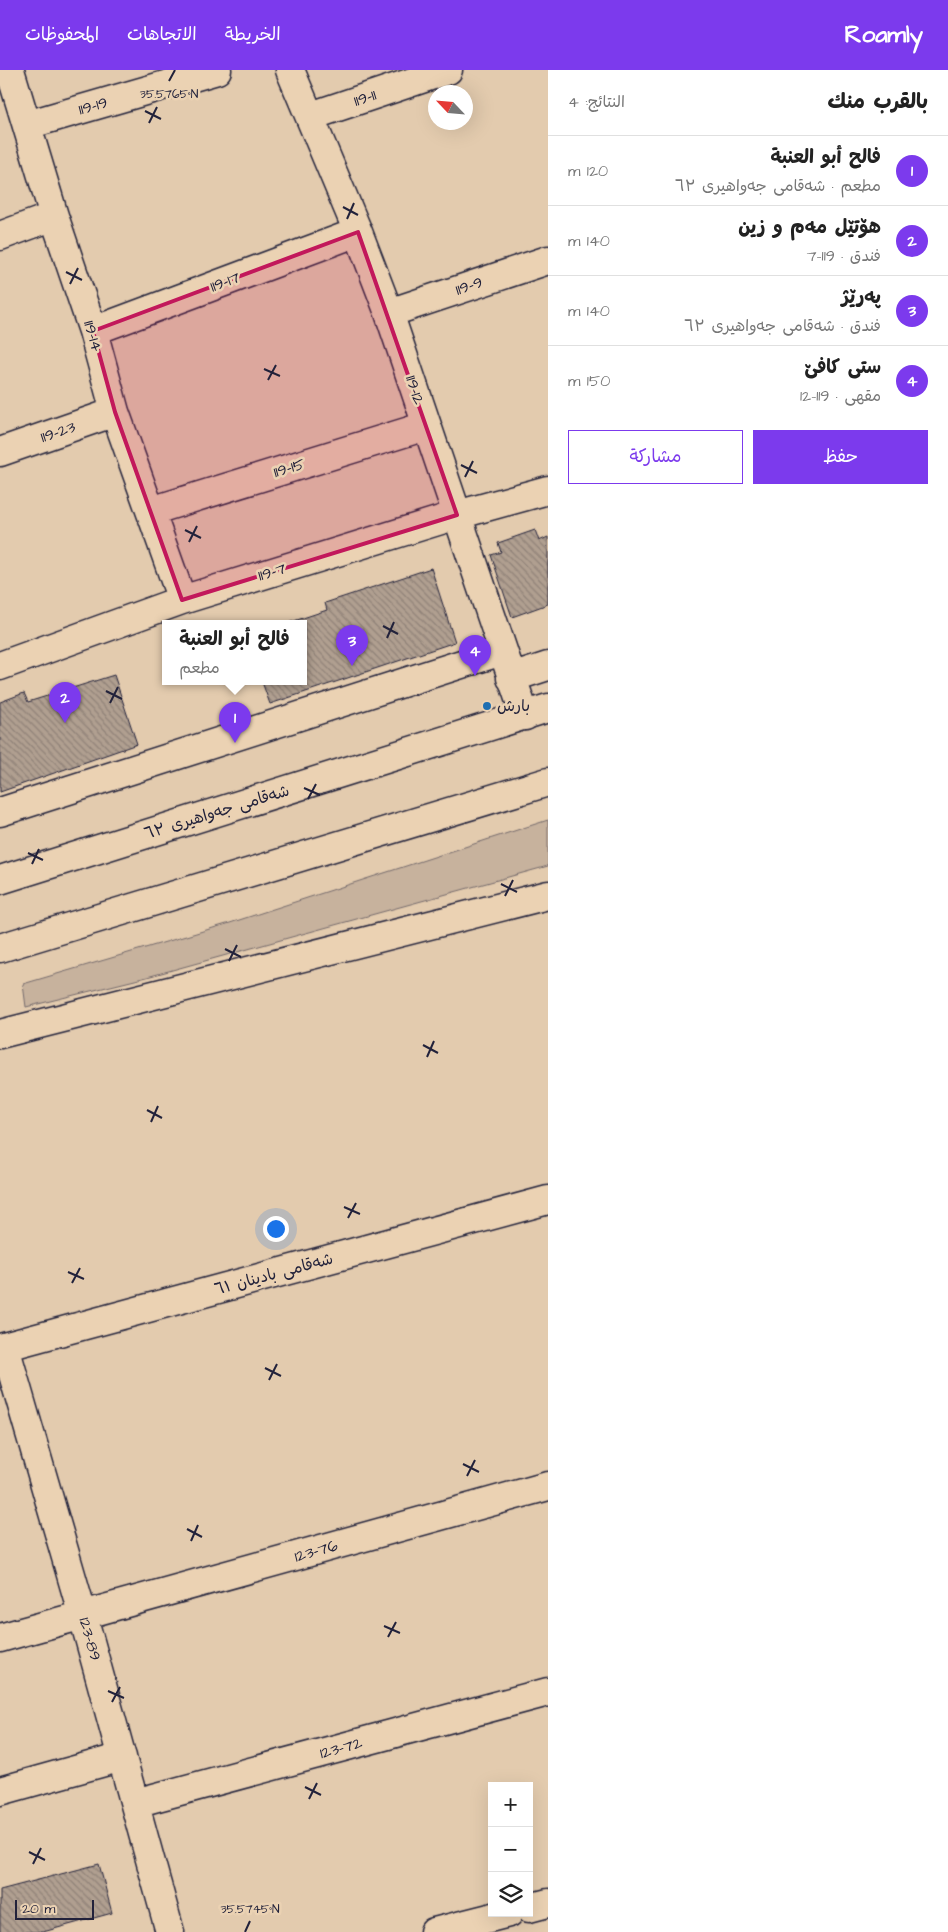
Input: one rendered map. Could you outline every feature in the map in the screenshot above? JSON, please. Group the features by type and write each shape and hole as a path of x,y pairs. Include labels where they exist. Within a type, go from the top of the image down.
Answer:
{"street":[{"name":"119-14","path":"10,70 54,216 93,331 116,412 182,600"},
{"name":"119-19","path":"27,125 217,70"},
{"name":"119-12","path":"290,70 311,116 389,313 511,678 536,712"},
{"name":"119-11","path":"311,116 448,70"},
{"path":"0,236 54,216"},
{"name":"119-17","path":"93,331 358,232"},
{"name":"119-9","path":"389,313 548,260"},
{"name":"119-23","path":"0,452 116,412"},
{"name":"119-15","path":"151,510 426,426"},
{"name":"119-7","path":"0,666 182,600 457,515 548,490"},
{"path":"0,812 502,651"},
{"path":"511,678 548,666"},
{"name":"شەقامی جەواهیری ٦٣","path":"0,880 536,712"},
{"path":"0,948 548,782"},
{"path":"0,1034 548,895"},
{"name":"شەقامی بادینان ٦١","path":"3,1347 548,1200"},
{"name":"123-89","path":"3,1347 83,1616 170,1932"},
{"name":"123-76","path":"0,1638 548,1486"},
{"name":"123-72","path":"135,1803 548,1692"},
{"path":"0,1791 122,1757"},
{"path":"533,1907 548,1904"},
{"path":"434,1932 493,1917"}],"highlighted area":[{"path":"358,232 457,515 182,600 115,412 93,331"}],"shaded area":[{"path":"548,820 548,866 147,977 26,1007 23,984 230,923"}],"building":[{"path":"535,530 539,541 548,537 548,604 512,617 491,555 501,552 498,543"},
{"path":"431,568 455,642 270,704 263,685 307,685 307,620 297,620 327,610 325,603"},
{"path":"114,675 137,744 0,792 0,702 24,693 28,702"},
{"path":"99,1864 112,1913 43,1932 0,1932 0,1890"}],"place":[{"name":"پەرێژ","path":"352,666"},
{"name":"ستی کافێ","path":"475,676"},
{"name":"بارش","path":"487,706"},
{"name":"هۆتێل مەم و زین","path":"65,723"},
{"name":"فالح أبو العنبة","path":"235,743"}]}
